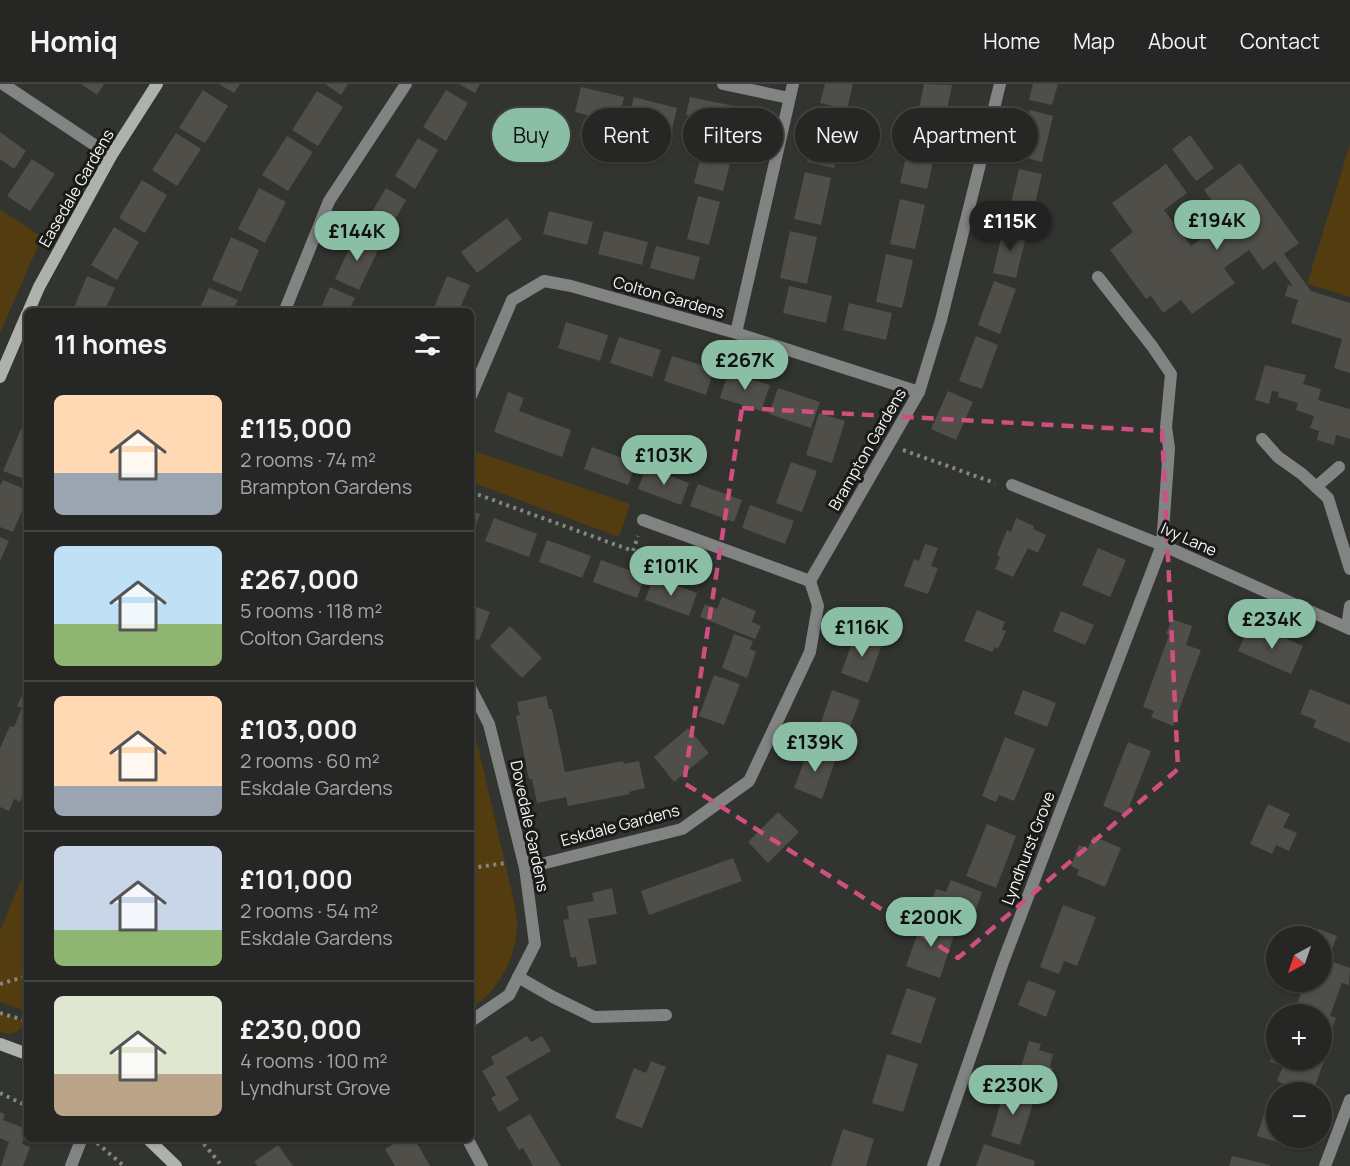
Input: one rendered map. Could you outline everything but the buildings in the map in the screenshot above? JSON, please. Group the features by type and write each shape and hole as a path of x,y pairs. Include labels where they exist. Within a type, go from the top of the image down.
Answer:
{"street":[{"path":"3,84 111,156"},
{"name":"Easedale Gardens","path":"30,308 111,156 157,84"},
{"path":"286,308 330,201 406,84"},
{"path":"723,84 789,98"},
{"path":"736,333 793,84"},
{"name":"Brampton Gardens","path":"810,581 919,392 941,320 1000,84"},
{"name":"Lyndhurst Grove","path":"933,1166 1003,962 1162,544 1169,448 1166,427 1171,374 1098,277"},
{"name":"Colton Gardens","path":"474,389 512,300 544,281 571,286 736,333 919,392"},
{"name":"Easedale Gardens","path":"0,377 24,321"},
{"path":"1262,439 1278,457 1302,474 1328,498 1350,569"},
{"path":"1316,487 1340,467"},
{"name":"Ivy Lane","path":"1012,485 1162,544 1348,628"},
{"path":"643,520 810,581"},
{"name":"Eskdale Gardens","path":"524,864 682,828 749,781 810,651 818,606 810,581"},
{"path":"1348,628 1350,606"},
{"name":"Dovedale Gardens","path":"474,695 489,724 524,864 535,944 509,995 474,1020"},
{"path":"518,977 594,1017 666,1015"},
{"path":"0,1044 24,1053"},
{"path":"1325,1166 1350,1100"},
{"path":"71,1166 80,1142"},
{"path":"151,1142 176,1166"},
{"path":"469,1142 482,1166"}],"path":[{"path":"888,445 1000,485 1012,485"},
{"path":"474,493 633,551 643,520"},
{"path":"474,868 524,864"},
{"path":"0,984 24,977"},
{"path":"0,1013 24,1020"},
{"path":"0,1093 24,1105"},
{"path":"97,1142 124,1166"},
{"path":"202,1142 222,1166"}],"highlighted area":[{"path":"742,408 1162,431 1178,769 958,958 684,783"}],"shaded area":[{"path":"1350,144 1350,297 1307,284"},
{"path":"0,209 42,237 0,333"},
{"path":"474,451 630,504 619,537 474,483"},
{"path":"474,730 517,919 513,952 503,974 489,994 474,1006"},
{"path":"21,880 24,882 24,1010 0,1002 0,931"},
{"path":"0,1013 24,1021 21,1028 15,1032 9,1034 0,1032"}]}
